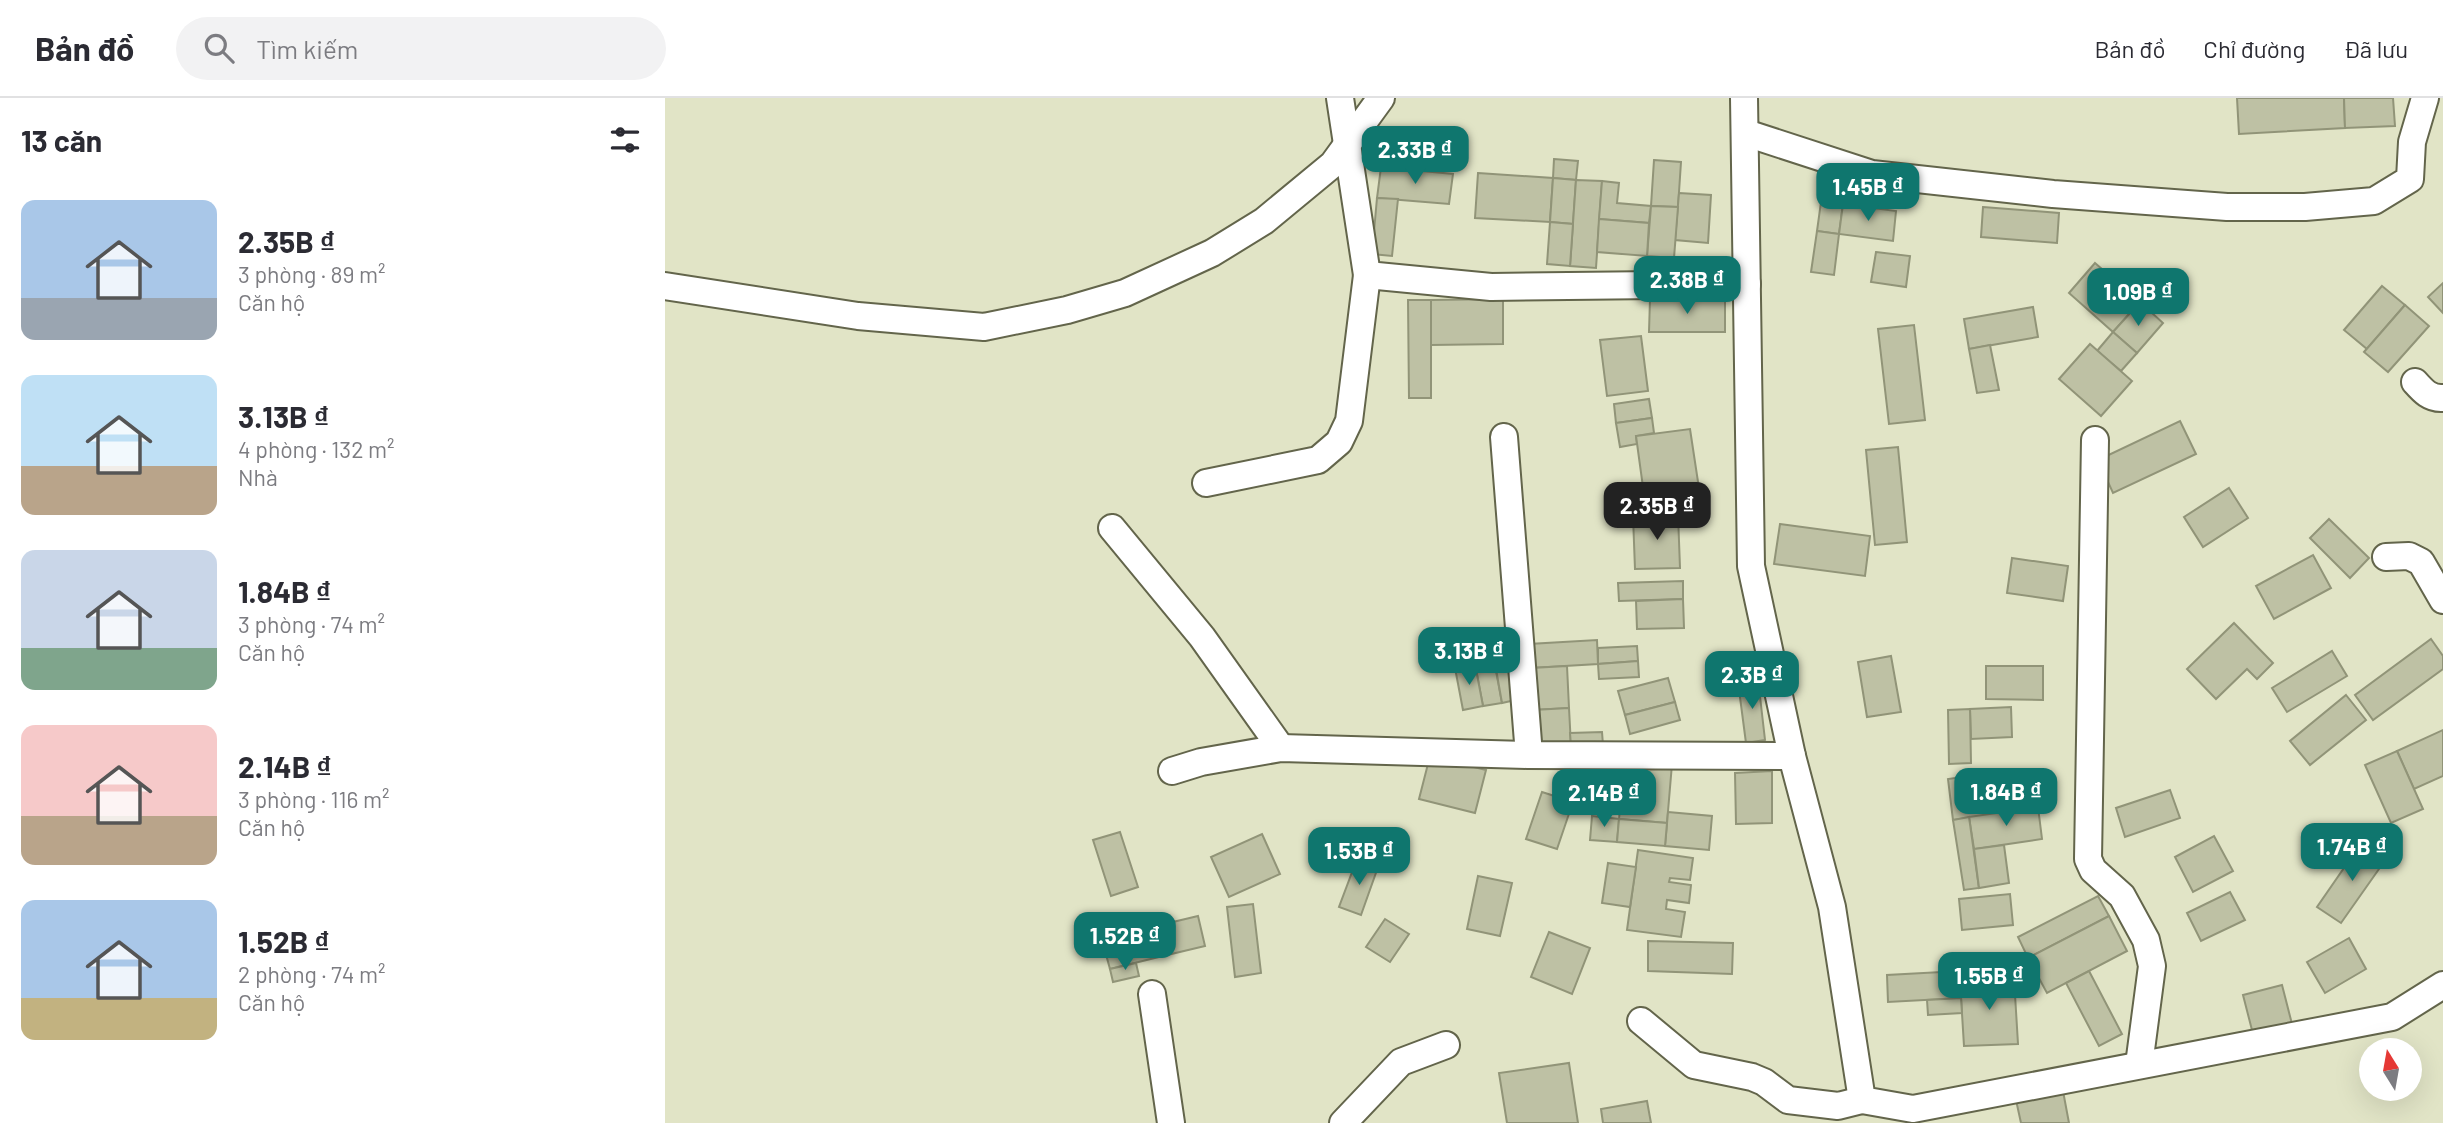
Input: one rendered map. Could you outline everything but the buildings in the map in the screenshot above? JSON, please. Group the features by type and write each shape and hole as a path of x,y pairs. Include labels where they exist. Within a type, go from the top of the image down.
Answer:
{"street":[{"path":"1206,482 1318,460 1339,442 1349,421 1367,275 1341,98"},
{"path":"665,286 858,316 984,327 1067,310 1125,293 1212,253 1264,221 1333,164 1381,98"},
{"path":"1745,98 1751,566 1792,756 1832,907 1845,1110"},
{"path":"1745,133 1873,174 2053,194 2227,207 2305,207 2374,201 2410,179 2413,142 2425,98"},
{"path":"1367,275 1491,287 1747,284"},
{"path":"2415,382 2425,393 2435,398 2443,398"},
{"path":"1504,437 1529,755"},
{"path":"2095,440 2088,859 2093,870 2122,896 2146,940 2153,966 2139,1065"},
{"path":"1112,528 1202,636 1281,748"},
{"path":"2386,557 2409,555 2421,562 2443,600"},
{"path":"1172,771 1201,762 1281,748 1529,755 1792,756"},
{"path":"1641,1021 1694,1065 1752,1077 1764,1082 1788,1100 1845,1110 1913,1116 2139,1065 2392,1017 2443,985"},
{"path":"1152,994 1171,1123"},
{"path":"1343,1123 1401,1062 1446,1045"}]}
